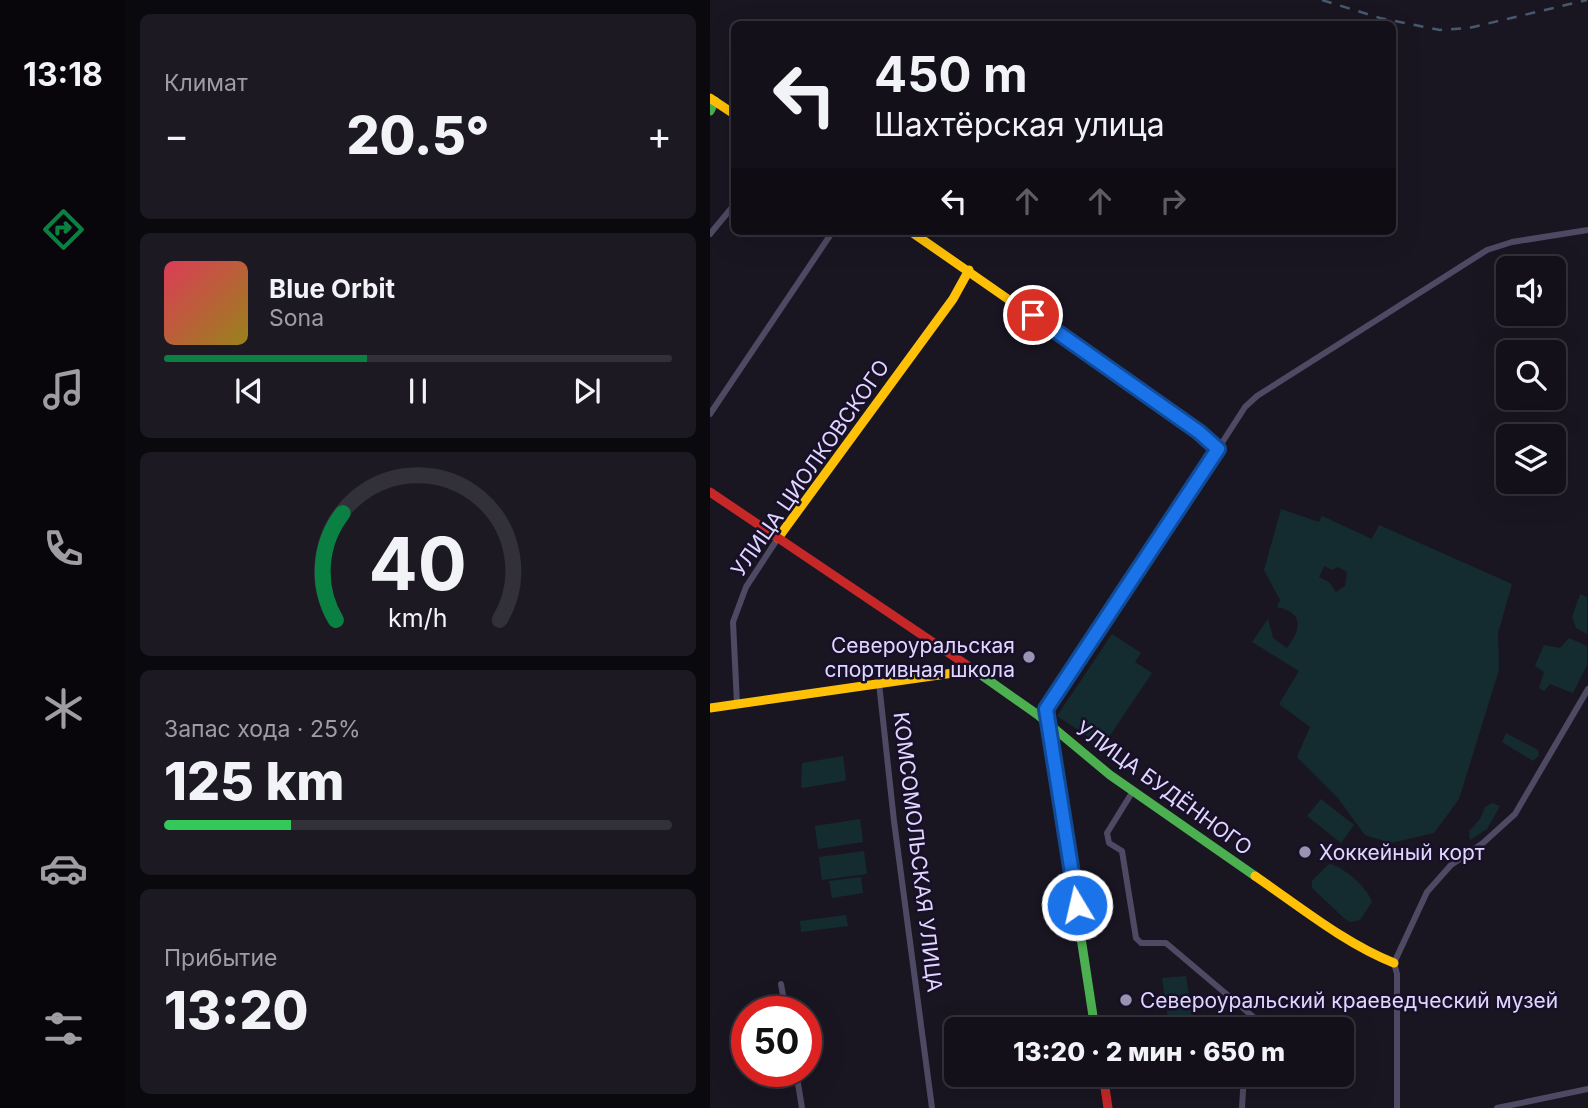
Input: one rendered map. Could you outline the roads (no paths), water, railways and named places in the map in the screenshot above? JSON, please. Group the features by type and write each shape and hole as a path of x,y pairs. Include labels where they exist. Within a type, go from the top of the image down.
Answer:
{"street":[{"path":"710,111 713,99 731,112"},
{"path":"710,234 731,209"},
{"path":"1094,1017 1046,709 1246,407 1257,396 1487,250 1512,242 1587,230"},
{"path":"710,414 829,235"},
{"path":"916,235 1190,425 1218,449"},
{"name":"УЛИЦА ЦИОЛКОВСКОГО","path":"737,704 733,622 746,587 778,538 953,299 969,270"},
{"name":"УЛИЦА БУДЁННОГО","path":"710,492 974,670 1038,715 1133,791 1345,937 1374,955 1394,963"},
{"path":"710,708 974,670"},
{"name":"КОМСОМОЛЬСКАЯ УЛИЦА","path":"879,684 894,821 932,1108"},
{"path":"1397,1108 1397,974 1394,963 1427,892 1451,865 1483,843 1515,814 1587,689"},
{"path":"1133,791 1107,833 1109,843 1122,851 1136,938 1141,943 1166,943 1253,1017"},
{"path":"781,984 783,996"},
{"path":"799,1087 802,1108"},
{"path":"1105,1087 1108,1108"},
{"path":"1242,1108 1243,1087"},
{"path":"1497,1108 1587,1089"}],"railway":[{"path":"1322,0 1395,21"},
{"path":"1396,21 1440,30 1469,28 1587,0"}],"place":[{"name":"Североуральская спортивная школа","path":"1029,657"},
{"name":"Хоккейный корт","path":"1305,852"},
{"name":"Североуральский краеведческий музей","path":"1126,1000"}]}
